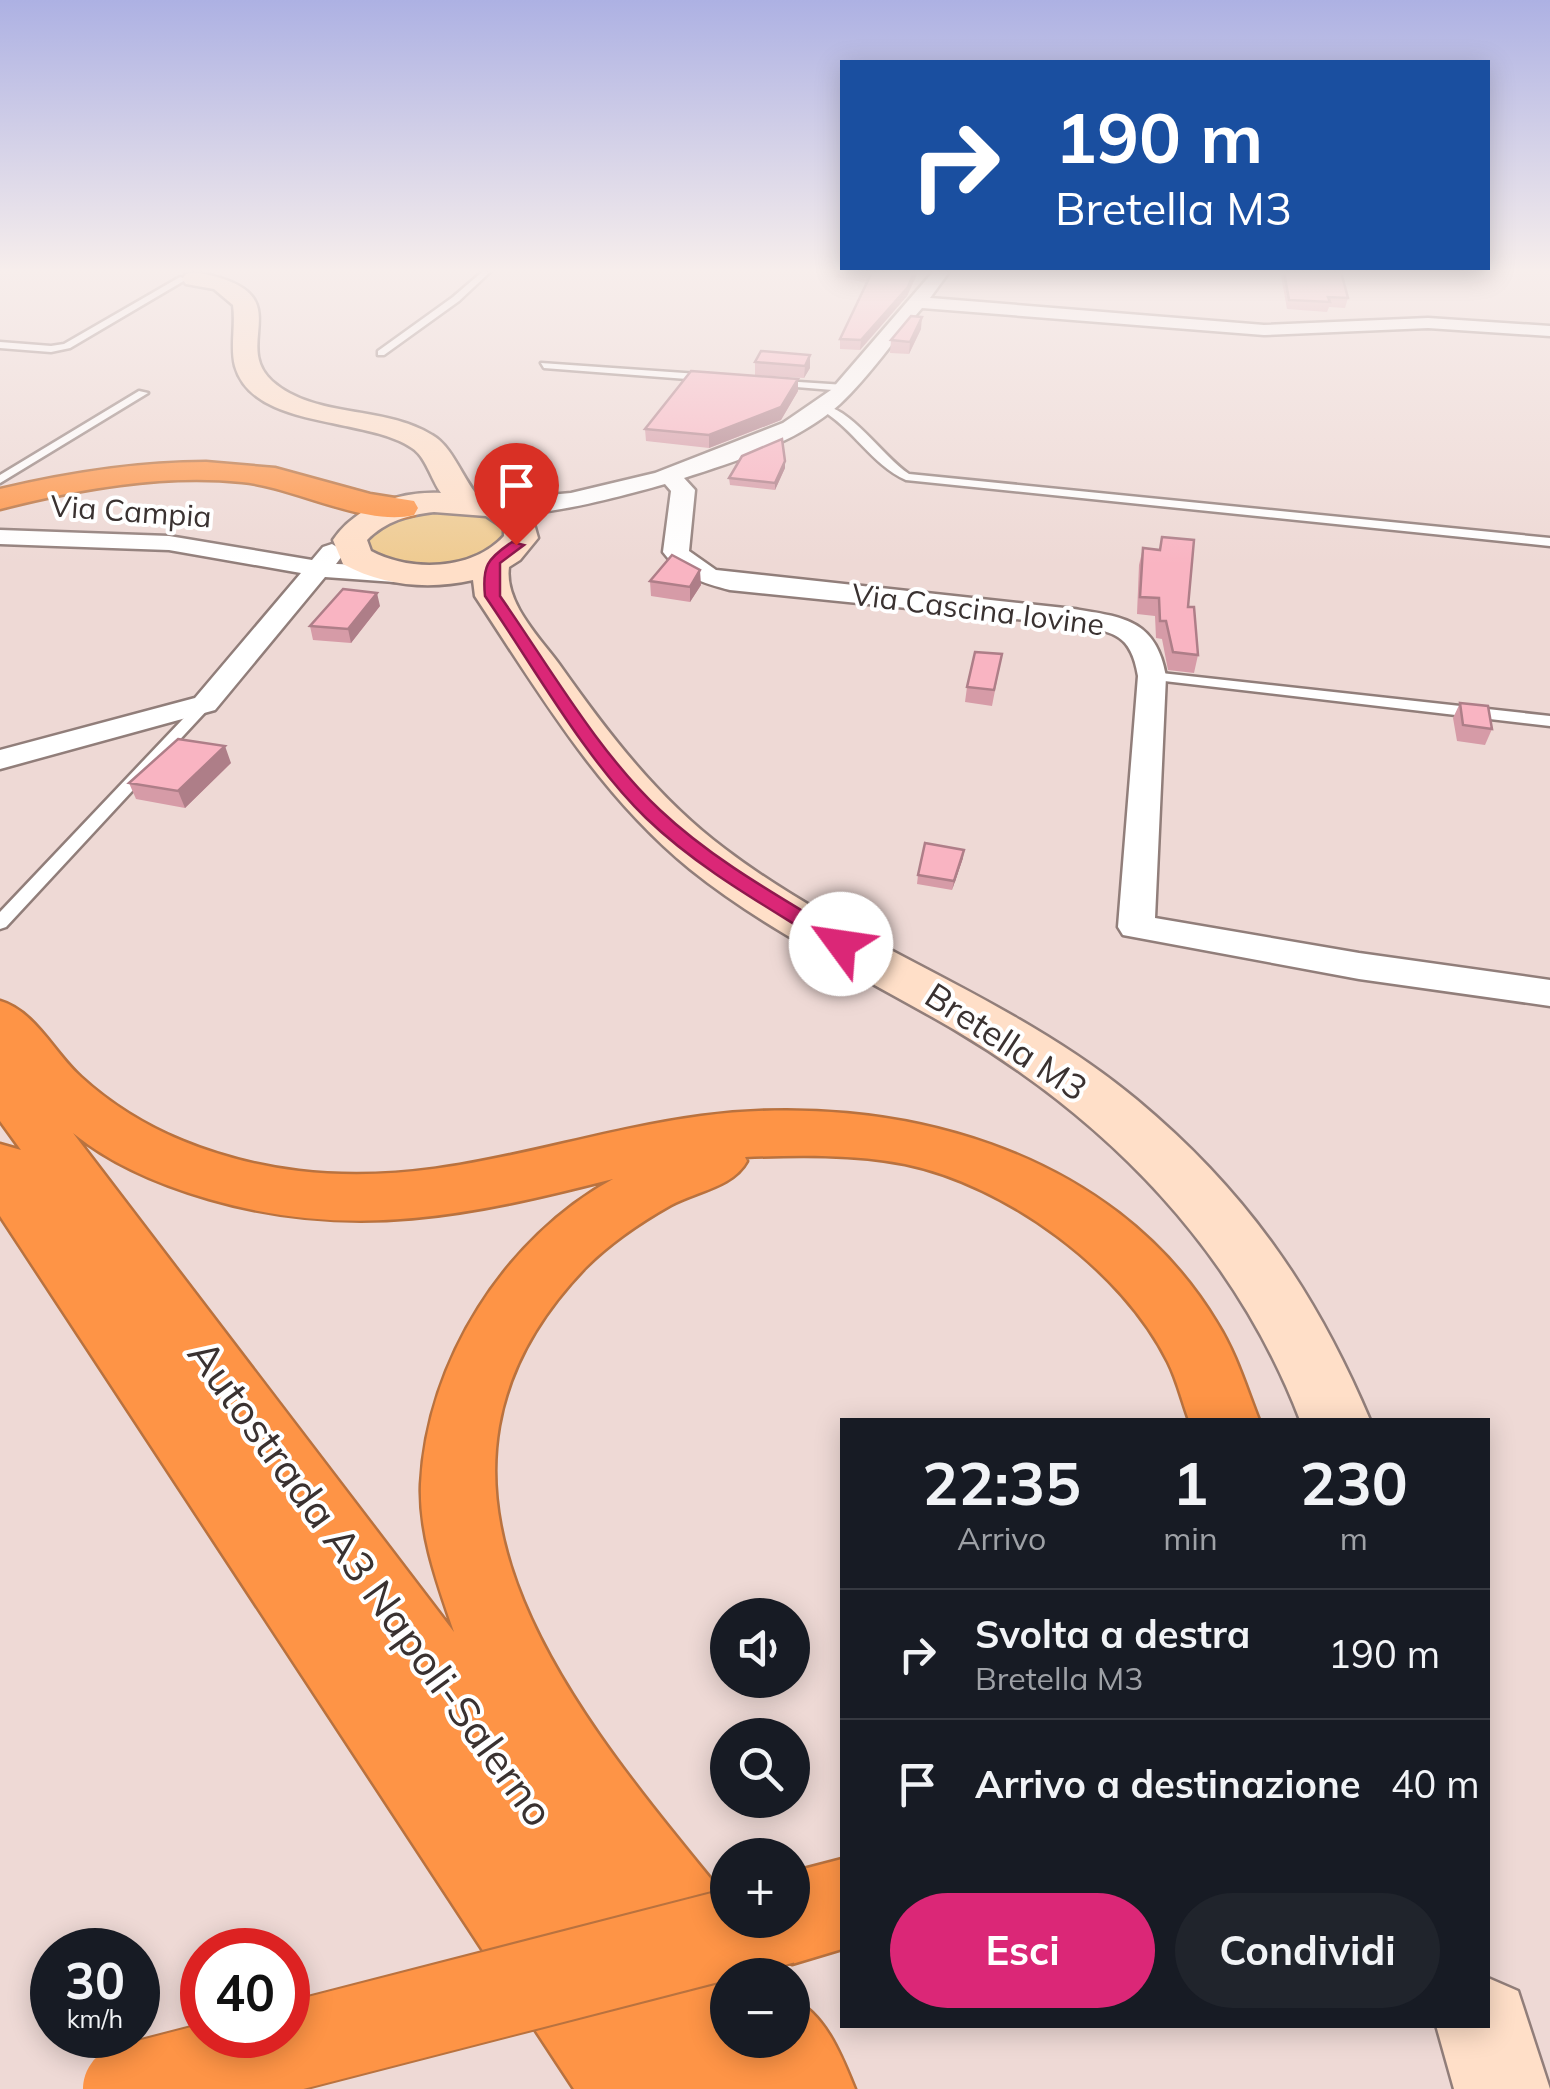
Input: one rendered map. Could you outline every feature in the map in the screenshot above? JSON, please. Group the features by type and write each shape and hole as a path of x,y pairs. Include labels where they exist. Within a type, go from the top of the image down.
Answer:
{"highway":[{"path":"0,499 50,487 158,472 224,472 277,478 363,504 410,506"},
{"path":"333,555 340,497"},
{"path":"0,1020 40,1071 67,1097 143,1149 214,1176 308,1198 455,1192 631,1152 737,1135 867,1136 946,1152 1004,1174 1046,1196 1108,1238 1159,1294 1199,1354 1223,1418"},
{"name":"Autostrada A3 Napoli-Salerno","path":"0,1078 740,2089"},
{"path":"715,1958 538,1722 488,1626 465,1543 458,1479 466,1414 488,1356 516,1305 552,1258 593,1223 640,1192 684,1170 806,1136"},
{"name":"Autostrada A3 Napoli-Salerno","path":"0,1167 632,2089"},
{"path":"810,1913 840,1905"},
{"path":"127,2089 714,1938"},
{"path":"786,2058 806,2089"}],"street":[{"path":"250,369 261,385 300,404 412,435 436,454 516,545 493,579 380,574 324,579 333,555"},
{"path":"0,760 206,704 333,555 410,506 564,502 668,474 756,445 824,407 860,369"},
{"name":"Via Cascina Iovine","path":"668,474 683,490 676,552 692,569 706,576 1098,622 1141,639 1150,652 1152,676"},
{"name":"Via Campia","path":"0,537 169,543 257,558 333,555"},
{"path":"333,555 354,557 380,574"},
{"name":"Bretella M3","path":"493,579 616,773 653,814 694,849 782,908 1016,1042 1088,1092 1144,1140 1250,1258 1295,1332 1334,1418"},
{"path":"1152,676 1136,927 1359,966 1550,993"},
{"path":"1485,2028 1503,2089"}],"lane":[{"path":"614,369 722,378"},
{"path":"762,382 844,388"},
{"path":"0,480 143,392"},
{"path":"824,407 841,416 876,453 906,477 1550,542"},
{"path":"1152,676 1550,720"},
{"path":"0,923 206,704"}],"shaded area":[{"path":"477,510 506,528 502,540 477,557 440,566 406,567 365,549 366,534 412,511"}],"building":[{"path":"691,371 798,379 781,407 709,435 645,429"},
{"path":"782,439 785,461 775,483 729,478 742,456"},
{"path":"1162,537 1194,540 1188,607 1194,607 1198,655 1173,652 1166,621 1160,621 1159,598 1140,597 1143,548 1160,550"},
{"path":"672,555 700,570 690,587 650,581"},
{"path":"343,589 377,593 348,629 310,626"},
{"path":"975,652 1002,654 994,690 967,687"},
{"path":"1460,703 1488,706 1492,729 1463,725"},
{"path":"178,739 225,746 178,791 129,783"},
{"path":"925,843 964,850 954,881 918,875"}],"route":[{"path":"516,545 494,561 490,572 492,596 616,773 653,814 708,860 841,944"}]}
